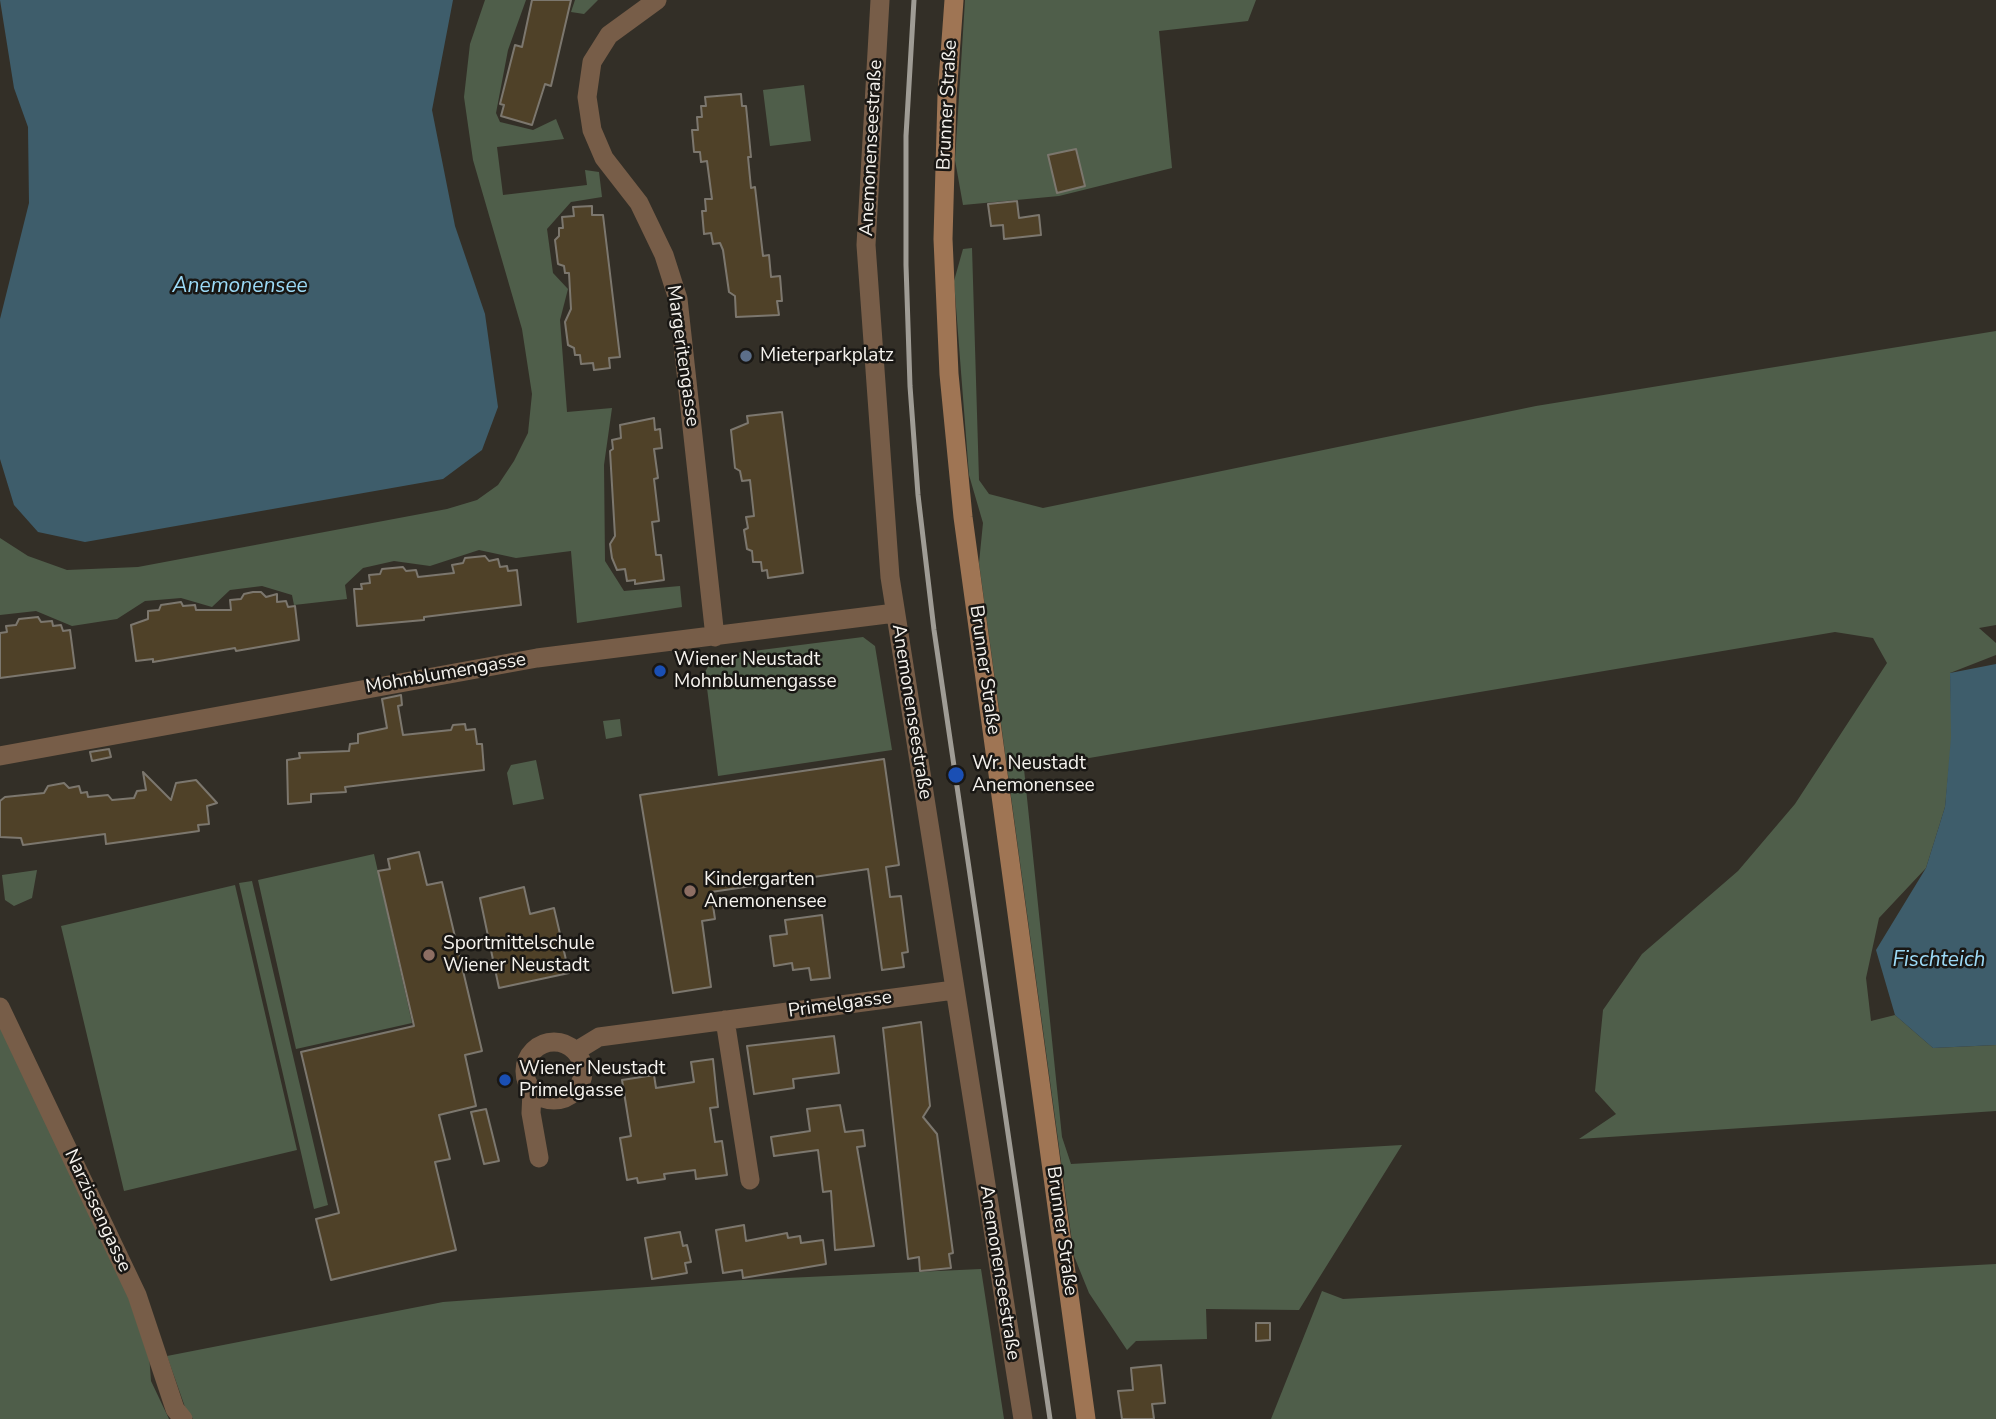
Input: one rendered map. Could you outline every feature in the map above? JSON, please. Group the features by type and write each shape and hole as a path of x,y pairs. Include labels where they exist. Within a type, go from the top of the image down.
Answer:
{"main road":[{"name":"Brunner Straße","path":"954,0 947,96 943,239 948,374 963,517 1086,1419"}],"street":[{"name":"Margeritengasse","path":"657,0 609,34 592,62 587,97 592,130 604,158 639,203 664,255 678,299 715,637"},
{"name":"Anemonenseestraße","path":"880,0 866,245 895,613 1023,1419"},
{"name":"Mohnblumengasse","path":"0,756 537,658 895,613"},
{"name":"Primelgasse","path":"576,1051 600,1037 954,990"},
{"name":"Narzissengasse","path":"0,1007 137,1295 175,1409 183,1419"},
{"path":"725,1020 750,1180"},
{"path":"548,1043 563,1043 576,1051 583,1065 583,1073 574,1093 560,1100 545,1100 532,1091 525,1077 526,1062 534,1050 548,1043"},
{"path":"532,1091 531,1113 539,1158"}],"green space":[{"path":"485,0 526,0 508,50 496,113 500,122 533,130 556,119 564,139 497,147 503,195 587,185 585,170 599,172 602,197 571,202 547,229 553,273 568,289 560,320 567,412 612,408 604,465 605,561 624,591 680,586 682,607 577,623 571,551 516,558 479,550 430,566 394,561 363,568 345,585 347,599 294,605 292,595 262,586 230,590 212,607 181,598 145,601 117,619 72,626 36,611 0,615 0,538 28,556 67,570 138,567 447,509 477,500 498,485 528,433 532,394 522,329 473,160 464,97 470,44"},
{"path":"575,0 598,0 584,14 571,12"},
{"path":"965,0 1256,0 1248,21 1159,31 1172,168 1059,196 963,205 955,160"},
{"path":"804,85 811,141 770,146 763,90"},
{"path":"972,248 979,480 989,494 1043,508 1536,406 1996,331 1996,625 1979,628 1996,643 1996,655 1950,673 1952,737 1945,807 1926,868 1879,918 1866,978 1871,1021 1895,1015 1933,1048 1996,1045 1996,1111 1579,1139 1616,1114 1595,1091 1603,1010 1642,954 1738,871 1795,804 1887,663 1873,638 1835,632 1024,769 1062,1137 1071,1164 1402,1145 1299,1310 1206,1309 1207,1339 1136,1341 1127,1350 1089,1293 1074,1256 979,563 983,523 969,475 954,281 963,249"},
{"path":"863,637 875,646 892,750 718,776 705,672 714,656"},
{"path":"620,719 622,736 606,739 603,721"},
{"path":"536,760 544,799 513,805 507,773 511,765"},
{"path":"374,854 412,1023 296,1049 258,880"},
{"path":"37,870 32,898 14,906 5,900 2,875"},
{"path":"252,881 328,1205 314,1209 239,883"},
{"path":"235,885 297,1150 124,1191 61,926"},
{"path":"0,1019 130,1292 149,1354 151,1381 169,1419 0,1419"},
{"path":"1996,1264 1996,1419 1271,1419 1322,1291 1343,1299"},
{"path":"981,1269 1004,1419 193,1419 185,1407 167,1356 443,1302 743,1280"}],"water":[{"name":"Anemonensee","path":"0,0 453,0 432,110 455,226 485,314 498,407 482,450 443,479 85,542 38,532 14,505 0,459 0,319 29,203 28,127 14,88"},
{"name":"Fischteich","path":"1996,664 1996,1045 1933,1048 1895,1015 1876,950 1926,868 1945,807 1951,737 1950,673"}],"building":[{"path":"532,0 571,0 551,86 545,84 532,125 501,116 504,105 500,104 515,45 522,47"},
{"path":"741,94 742,106 746,106 751,188 755,187 763,256 769,255 771,277 780,276 782,301 777,301 779,315 736,317 735,296 729,292 723,250 720,243 713,244 711,233 704,234 702,211 706,211 705,199 712,199 707,161 701,162 700,152 694,152 692,130 698,130 697,117 702,117 701,106 706,106 705,97"},
{"path":"1076,149 1085,186 1057,193 1048,155"},
{"path":"1017,201 1019,218 1039,215 1041,235 1004,239 1003,225 991,226 988,204"},
{"path":"592,206 592,215 603,215 620,357 609,358 610,368 594,370 593,363 581,364 580,355 575,355 574,348 568,345 565,322 571,309 569,273 565,273 564,266 558,264 555,240 559,236 559,228 563,228 562,217 574,216 573,207"},
{"path":"782,412 803,573 768,578 767,570 762,571 761,562 753,562 752,551 747,549 744,530 748,528 746,517 754,516 750,480 742,481 740,471 735,468 731,430 748,423 747,416"},
{"path":"654,418 655,430 660,429 662,448 654,449 659,521 652,522 656,555 661,555 664,580 635,584 635,580 627,581 625,569 617,570 612,558 610,544 615,536 610,451 613,449 612,440 621,438 620,425"},
{"path":"485,556 489,561 498,559 500,567 507,566 508,571 517,570 521,605 424,617 424,620 357,626 354,589 362,589 361,584 370,583 369,575 380,574 382,569 403,567 406,571 416,570 418,577 454,573 452,565 463,563 465,558"},
{"path":"261,592 266,597 277,594 277,602 286,601 288,607 295,606 299,640 153,662 153,659 136,661 131,625 148,619 148,611 159,610 161,605 181,602 183,606 195,605 196,610 231,610 230,600 241,599 244,594"},
{"path":"38,617 41,622 52,621 53,626 61,625 63,631 70,630 75,668 0,678 0,633 7,632 6,626 16,625 19,619"},
{"path":"401,695 402,705 398,706 403,735 451,730 453,725 465,724 466,730 475,729 477,744 482,744 484,770 345,787 346,792 311,794 311,802 288,804 287,760 300,758 299,753 349,751 350,744 358,743 358,734 387,728 382,699"},
{"path":"109,749 111,757 92,761 90,752"},
{"path":"884,759 899,865 886,867 890,897 901,896 908,952 902,953 904,967 882,970 868,869 711,892 715,919 702,921 711,987 673,993 640,795"},
{"path":"143,772 171,800 176,783 196,780 217,803 207,806 209,824 198,825 199,831 106,844 105,834 23,845 21,838 0,837 0,801 5,797 44,793 48,786 64,783 69,788 79,786 81,793 87,792 88,797 108,795 112,800 134,798 137,791 146,790"},
{"name":"Sportmittelschule Wiener Neustadt","path":"419,852 427,885 442,882 482,1051 465,1055 476,1106 439,1115 450,1159 435,1162 456,1250 331,1280 316,1219 339,1213 301,1052 414,1026 378,871 390,869 388,859"},
{"path":"524,887 530,914 554,908 569,973 499,988 480,898"},
{"path":"822,915 830,978 811,980 809,968 793,970 792,963 774,966 770,936 787,934 785,920"},
{"path":"921,1022 930,1106 923,1117 937,1134 953,1253 949,1254 951,1268 920,1271 919,1257 908,1259 883,1028"},
{"path":"834,1036 839,1073 793,1079 794,1088 754,1094 747,1046"},
{"path":"713,1059 718,1107 710,1108 715,1142 722,1141 727,1175 696,1179 695,1170 664,1174 665,1179 638,1183 637,1178 627,1180 620,1138 631,1136 622,1080 654,1075 656,1088 694,1082 691,1062"},
{"path":"840,1105 845,1132 863,1130 865,1146 857,1147 874,1246 835,1250 831,1191 823,1192 818,1150 774,1156 771,1137 810,1131 807,1109"},
{"path":"486,1109 499,1161 484,1164 471,1112"},
{"path":"744,1225 746,1241 787,1233 788,1238 800,1236 801,1243 823,1240 826,1264 743,1278 742,1270 723,1273 716,1230"},
{"path":"680,1232 691,1262 685,1263 687,1273 652,1279 645,1238"},
{"path":"1256,1323 1270,1323 1270,1340 1256,1341"},
{"path":"1161,1365 1165,1403 1152,1404 1154,1419 1122,1419 1118,1391 1133,1390 1131,1368"}],"railway":[{"path":"914,0 906,136 906,265 910,386 918,495 934,630 1050,1419"}],"place":[{"name":"Mieterparkplatz","path":"746,356"},
{"name":"Wiener Neustadt Mohnblumengasse","path":"660,671"},
{"name":"Wr. Neustadt Anemonensee","path":"956,775"},
{"name":"Kindergarten Anemonensee","path":"690,891"},
{"name":"Sportmittelschule Wiener Neustadt","path":"429,955"},
{"name":"Wiener Neustadt Primelgasse","path":"505,1080"}]}
